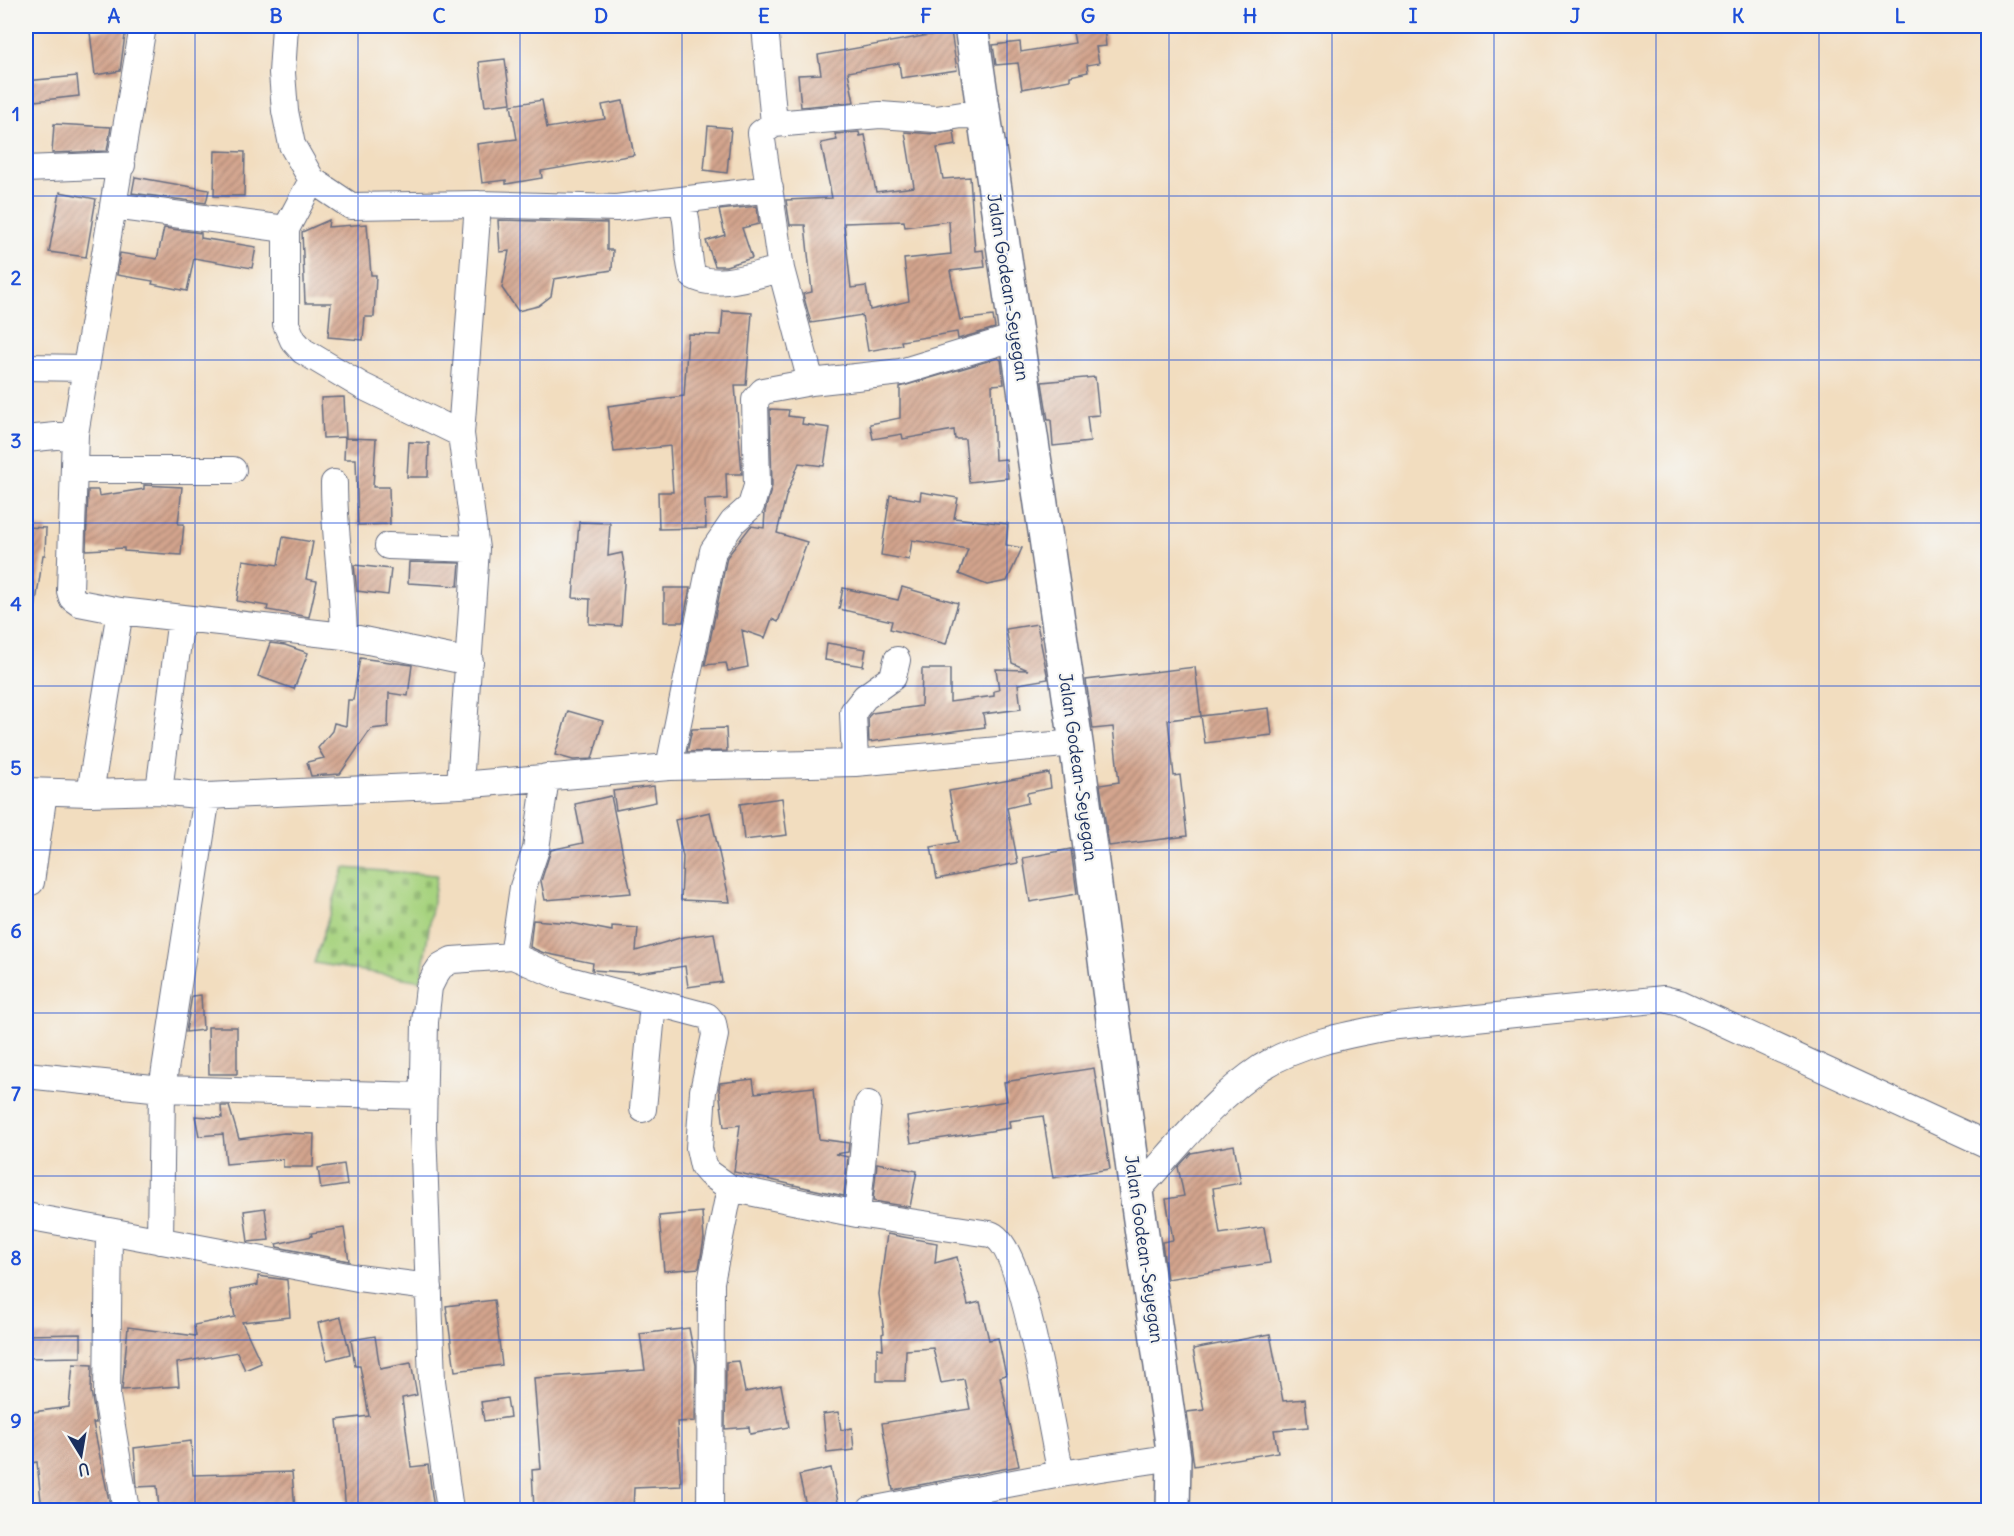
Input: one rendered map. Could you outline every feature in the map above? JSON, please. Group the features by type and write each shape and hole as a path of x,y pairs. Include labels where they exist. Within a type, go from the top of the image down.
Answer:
{"main road":[{"name":"Jalan Godean-Seyegan","path":"971,26 1076,743 1174,1457 1173,1510"}],"street":[{"path":"143,26 122,165 75,434 70,591 72,598 79,603 120,610 344,636 470,662"},
{"path":"285,26 282,73 285,111 292,145 312,180 351,206 478,204 576,209 616,208 770,189"},
{"path":"765,26 774,124"},
{"path":"811,382 781,269 761,134 774,124 880,115 936,119 962,115 984,116"},
{"path":"26,169 122,165"},
{"path":"312,180 286,229 286,324 293,340 303,351 362,386 461,434"},
{"path":"680,200 685,208 687,252 693,276 701,280 721,281 781,269"},
{"path":"460,785 476,549 461,434 478,204"},
{"path":"114,206 286,229"},
{"path":"669,767 712,551 733,522 751,506 757,486 755,400 764,391 811,382 901,372 1016,337"},
{"path":"26,367 86,368"},
{"path":"26,439 75,434"},
{"path":"75,470 233,470"},
{"path":"334,483 334,506 343,583 344,636"},
{"path":"388,546 476,549"},
{"path":"90,793 120,610"},
{"path":"159,791 181,618"},
{"path":"855,763 853,712 865,697 893,677 897,660"},
{"path":"31,882 35,792 159,791 207,796 460,785 669,767 855,763 1076,743"},
{"path":"513,956 523,887 536,849 546,777"},
{"path":"160,1241 162,1089 207,796"},
{"path":"450,1510 432,1381 424,1096 427,1001 435,975 441,966 452,960 513,956 566,979 653,1004 707,1016 713,1023 715,1035 703,1091 700,1155 703,1166 730,1188 857,1214 990,1234 1001,1240 1017,1276 1029,1317 1060,1474"},
{"path":"1136,1192 1230,1092 1262,1067 1289,1053 1351,1034 1388,1027 1664,999 1680,1003 1989,1145"},
{"path":"643,1109 653,1004"},
{"path":"26,1075 162,1089 424,1096"},
{"path":"857,1214 868,1104"},
{"path":"710,1510 711,1282 730,1188"},
{"path":"26,1216 358,1278 429,1287"},
{"path":"109,1232 108,1397 126,1510"},
{"path":"870,1510 1060,1474 1174,1457"}],"green space":[{"path":"344,868 437,875 421,981 314,963"}],"building":[{"path":"1104,27 1106,46 1096,47 1099,63 1087,65 1088,72 1070,76 1070,80 1022,89 1018,63 996,65 993,45 1020,42 1021,52 1075,43 1073,33"},
{"path":"126,28 120,71 95,75 90,32"},
{"path":"951,31 957,70 901,78 899,63 848,72 854,102 801,107 798,75 821,74 818,55"},
{"path":"505,59 511,103 485,106 479,62"},
{"path":"77,76 79,96 26,102 26,81"},
{"path":"542,100 547,128 605,119 602,105 623,101 634,155 541,171 542,178 506,184 506,180 482,183 477,144 517,139 511,105"},
{"path":"54,124 111,127 107,151 52,153"},
{"path":"708,126 731,128 727,173 704,170"},
{"path":"954,131 956,145 937,148 943,179 970,177 975,251 983,250 985,267 950,271 960,320 993,316 995,328 958,339 957,332 901,341 902,345 868,351 862,315 811,323 803,294 812,292 805,225 790,225 786,200 832,198 821,143 837,140 835,134 859,132 860,136 865,135 876,192 914,187 905,132 935,134","holes":["904,221 905,227 949,221 951,254 904,259 909,301 870,310 866,286 851,288 844,223"]},
{"path":"215,151 245,152 244,196 214,196"},
{"path":"135,177 209,190 206,203 132,193"},
{"path":"60,192 96,199 86,257 49,252"},
{"path":"757,206 759,224 742,228 752,258 726,266 715,266 706,241 725,235 719,210"},
{"path":"329,220 328,227 367,224 371,275 376,275 374,317 365,317 363,340 328,337 331,303 305,303 302,232"},
{"path":"498,220 607,223 607,250 613,250 612,270 554,279 551,296 538,306 518,311 502,288 509,251 500,252"},
{"path":"164,228 201,233 201,238 256,247 252,268 194,258 187,291 152,284 153,281 117,275 120,253 157,259"},
{"path":"723,311 752,313 746,385 735,385 742,474 726,474 727,499 705,500 706,528 659,529 658,492 673,492 670,446 614,452 608,406 684,396 688,334 721,335"},
{"path":"998,358 1001,360 1004,384 992,385 995,460 1006,459 1008,478 969,482 965,439 955,439 954,430 903,439 902,434 873,439 870,424 900,418 900,387"},
{"path":"1095,377 1099,415 1087,416 1090,442 1053,446 1051,420 1048,420 1042,382"},
{"path":"344,397 346,437 323,438 321,398"},
{"path":"770,409 789,410 788,416 803,418 802,424 830,428 824,466 799,463 786,496 777,533 807,542 778,622 772,619 765,638 742,630 748,667 728,671 726,663 705,665 727,557 751,526 764,528 765,511 772,486"},
{"path":"345,438 376,439 373,487 389,487 390,524 358,525 356,459 344,459"},
{"path":"409,442 429,443 428,477 407,477"},
{"path":"144,485 182,487 178,524 184,524 181,555 124,551 124,548 86,550 88,490 98,490 99,496 144,489"},
{"path":"921,492 958,498 954,518 1008,524 1006,545 1022,548 1007,581 987,585 959,574 968,549 912,540 909,560 881,555 890,495 920,500"},
{"path":"579,522 610,523 608,556 622,553 625,570 621,626 589,624 590,599 573,598"},
{"path":"26,527 46,528 45,555 43,555 35,609 26,608"},
{"path":"283,537 313,542 306,579 317,581 309,617 267,610 268,606 237,601 243,560 278,565"},
{"path":"409,562 460,563 458,586 408,583"},
{"path":"354,565 391,569 388,595 357,591"},
{"path":"902,587 958,603 946,644 890,629 892,621 839,609 843,588 898,600"},
{"path":"664,588 690,588 683,622 664,622"},
{"path":"1037,624 1048,679 1018,684 1021,709 983,714 985,727 869,742 868,717 872,713 921,706 922,669 950,669 950,702 994,696 994,691 999,690 996,669 1028,670 1012,663 1006,629"},
{"path":"270,643 285,645 308,653 294,689 258,676"},
{"path":"827,643 866,649 863,666 825,660"},
{"path":"360,658 412,665 408,696 389,693 388,727 371,729 340,774 311,776 307,762 324,758 318,748 332,731 334,723 346,726 348,700 353,700"},
{"path":"1195,667 1201,716 1168,720 1174,776 1180,775 1187,836 1109,846 1100,785 1119,782 1113,727 1093,729 1086,680"},
{"path":"1269,708 1272,735 1205,743 1201,716"},
{"path":"568,711 603,721 592,759 573,760 555,755"},
{"path":"726,728 727,751 687,752 692,729"},
{"path":"1049,773 1051,788 1027,793 1028,803 1007,808 1018,863 937,879 931,847 958,842 949,791"},
{"path":"654,786 656,802 616,810 613,791"},
{"path":"611,796 631,893 545,900 541,881 551,850 583,843 575,804"},
{"path":"782,798 787,835 744,840 740,804"},
{"path":"710,812 730,902 681,900 683,857 675,820"},
{"path":"1071,849 1077,894 1030,902 1023,858"},
{"path":"533,920 571,923 612,931 612,926 638,928 636,951 683,937 714,933 722,982 688,987 685,966 638,973 592,970 593,963 544,953 530,947"},
{"path":"201,995 203,1030 186,1032 192,996"},
{"path":"208,1027 237,1027 237,1074 209,1074"},
{"path":"1094,1068 1110,1169 1053,1178 1043,1116 1009,1121 1010,1128 911,1143 907,1117 1007,1101 1004,1082"},
{"path":"753,1079 755,1093 814,1087 819,1139 849,1143 848,1152 835,1154 848,1157 844,1196 734,1172 740,1125 724,1127 720,1083"},
{"path":"221,1106 229,1106 239,1139 284,1133 314,1134 313,1167 283,1167 283,1159 226,1164 223,1134 199,1136 195,1116 222,1118"},
{"path":"1234,1145 1241,1183 1213,1188 1220,1234 1264,1227 1270,1263 1167,1279 1162,1242 1173,1240 1166,1199 1184,1196 1178,1167 1191,1153"},
{"path":"877,1163 917,1171 910,1207 873,1201"},
{"path":"344,1164 347,1185 321,1189 318,1168"},
{"path":"265,1208 269,1240 248,1242 244,1211"},
{"path":"702,1212 704,1239 699,1268 664,1271 659,1216"},
{"path":"344,1228 349,1261 277,1247 276,1244 312,1236 311,1233"},
{"path":"887,1234 937,1243 935,1263 957,1257 968,1305 980,1302 989,1340 998,1338 1006,1375 1000,1377 1019,1466 893,1490 882,1423 970,1409 964,1379 941,1383 933,1348 906,1350 905,1381 877,1381 877,1348 883,1349 882,1334 884,1333 879,1294"},
{"path":"258,1276 287,1280 290,1317 242,1322 261,1363 245,1370 237,1352 177,1363 179,1386 122,1390 128,1327 196,1336 194,1325 235,1317 230,1290 258,1285"},
{"path":"494,1300 502,1365 455,1371 446,1306"},
{"path":"341,1317 350,1354 327,1360 318,1323"},
{"path":"689,1328 696,1365 695,1421 677,1422 681,1486 634,1488 633,1510 534,1510 532,1470 541,1469 534,1378 645,1370 640,1334"},
{"path":"81,1334 81,1357 26,1358 26,1335"},
{"path":"1270,1334 1283,1401 1305,1399 1308,1427 1274,1430 1278,1452 1194,1466 1187,1412 1204,1410 1193,1349"},
{"path":"375,1336 380,1369 411,1363 417,1395 402,1398 411,1467 428,1465 434,1510 346,1510 337,1420 369,1416 360,1366 355,1366 351,1340"},
{"path":"739,1361 745,1392 781,1385 789,1427 750,1434 749,1427 725,1429 726,1362"},
{"path":"73,1364 92,1365 91,1391 96,1423 93,1423 111,1510 42,1510 37,1462 26,1464 26,1413 69,1407"},
{"path":"507,1398 510,1417 484,1421 481,1402"},
{"path":"838,1412 841,1430 852,1428 854,1450 827,1453 823,1414"},
{"path":"191,1441 193,1475 292,1472 295,1510 159,1510 157,1486 137,1487 134,1448"},
{"path":"831,1468 839,1507 807,1510 799,1475"}]}
